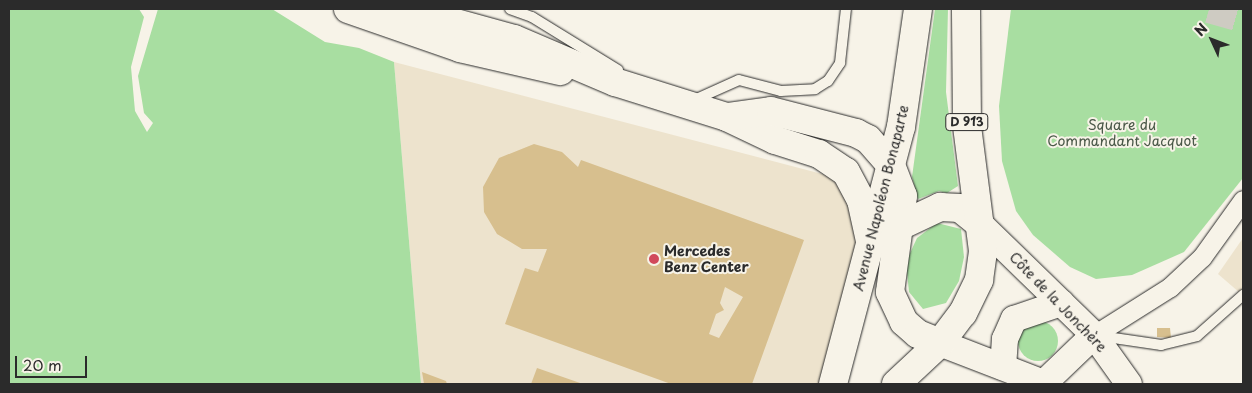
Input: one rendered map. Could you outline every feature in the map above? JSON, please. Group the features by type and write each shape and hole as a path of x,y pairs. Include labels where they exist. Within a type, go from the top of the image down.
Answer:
{"main road":[{"path":"348,9 502,60 615,82"},
{"path":"405,9 514,39 615,82 674,103 727,117 775,140 819,154 846,172 860,200 870,241 940,207 960,208 980,224 979,280 963,313 940,343 896,384"},
{"name":"Avenue Napoléon Bonaparte","path":"833,384 901,128 918,9"},
{"name":"D 913","path":"967,12 967,126 980,224"},
{"path":"727,117 771,111 868,139 891,165 903,196 901,225 890,292 904,322 918,334 940,343"}],"street":[{"path":"940,343 1045,384 1094,335 1170,287 1202,257 1243,201"},
{"name":"Côte de la Jonchère","path":"980,224 1094,335 1129,384"},
{"path":"1004,367 1005,338 1014,319 1061,303"}],"lane":[{"path":"510,9 532,17 674,103 739,80 781,91 816,90 828,82 840,63 846,9"},
{"path":"1094,335 1161,345 1197,336 1243,295"}],"shaded area":[{"path":"394,62 906,196 835,384 421,384"},
{"path":"1243,238 1243,290 1240,293 1218,274"}],"green space":[{"path":"9,9 139,9 144,17 131,67 135,111 147,132 153,123 144,113 138,76 158,9 272,9 325,42 359,48 394,62 421,384 9,384"},
{"path":"935,9 948,9 946,92 958,186 947,193 939,191 918,199 912,177"},
{"name":"Square du Commandant Jacquot","path":"1011,9 1243,9 1243,178 1184,252 1132,275 1096,279 1070,267 1033,235 1016,211 1002,161 999,106"},
{"path":"937,223 961,229 964,257 959,281 946,303 923,309 909,292 906,262 917,238"},
{"path":"1042,321 1049,324 1055,330 1058,341 1057,349 1049,358 1042,361 1034,361 1027,358 1019,349 1018,337 1021,330 1030,322"}],"building":[{"name":"Mercedes Benz Center","path":"534,144 562,152 578,167 581,160 804,240 752,384 671,384 505,324 525,268 538,272 547,249 522,249 497,234 484,212 483,187 499,158","holes":["725,287 743,297 719,338 709,334 716,314 724,310 720,303"]},
{"path":"1157,328 1170,328 1171,338 1157,337"},
{"path":"537,368 583,384 531,384"},
{"path":"422,372 446,381 447,384 424,384"}],"tunnel":[{"path":"1209,9 1243,19"}],"place":[{"name":"Mercedes Benz Center","path":"654,259"}]}
